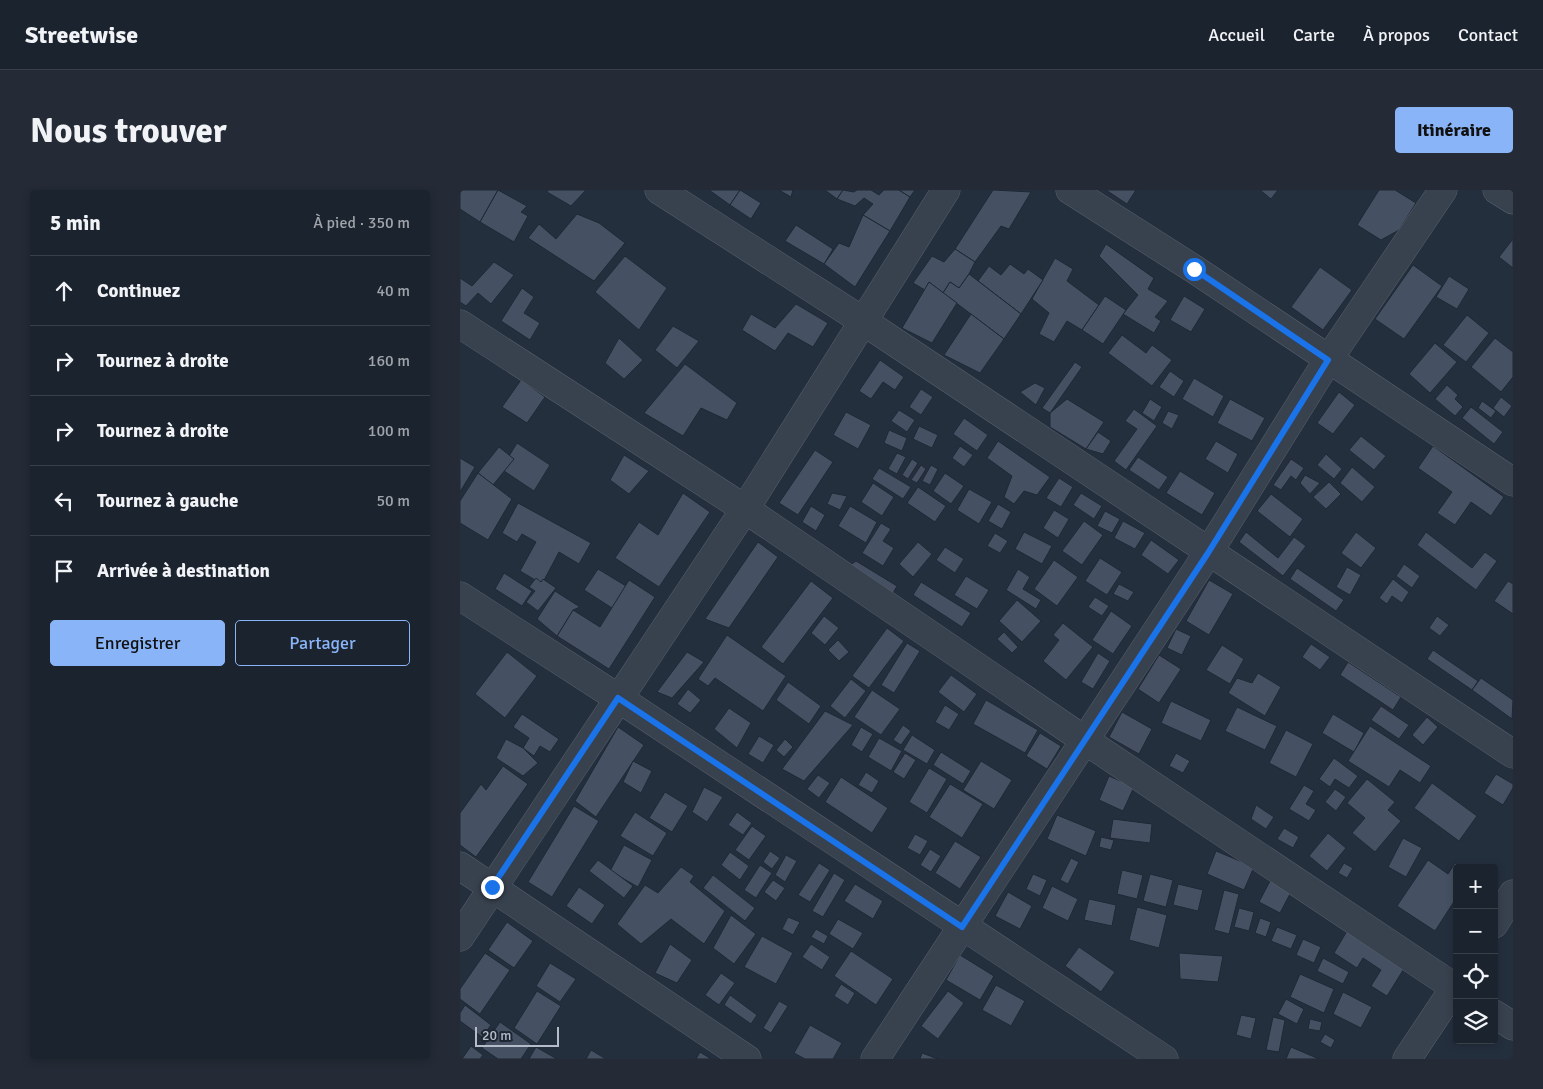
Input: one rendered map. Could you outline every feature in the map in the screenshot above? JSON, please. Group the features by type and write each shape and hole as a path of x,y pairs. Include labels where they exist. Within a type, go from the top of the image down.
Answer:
{"street":[{"path":"659,190 863,321 1208,553 1513,754"},
{"path":"460,937 745,509 946,190"},
{"path":"1070,190 1513,482"},
{"path":"875,1059 1208,553 1328,360 1443,190"},
{"path":"1497,190 1513,200"},
{"path":"460,324 745,509 1086,741 1453,985"},
{"path":"460,596 618,698 1164,1059"},
{"path":"460,866 747,1059"},
{"path":"1498,918 1513,894"},
{"path":"1407,1059 1453,991"},
{"path":"1498,1017 1513,1026"}],"building":[{"path":"460,190 498,190 480,222 460,209"},
{"path":"498,190 527,206 521,212 528,216 514,242 480,222"},
{"path":"548,190 586,190 571,206 547,192"},
{"path":"709,190 740,190 730,205"},
{"path":"740,190 761,203 751,219 730,205"},
{"path":"779,190 793,190 791,197"},
{"path":"825,190 843,190 837,199"},
{"path":"843,190 854,192 857,190 871,190 879,195 884,190 899,190 910,197 890,231 863,215 873,204 864,198 855,206 837,199"},
{"path":"899,190 915,190 910,197"},
{"path":"993,190 1031,192 1009,229 1001,226 975,262 955,249"},
{"path":"1106,190 1136,190 1127,204"},
{"path":"1260,190 1278,190 1271,199"},
{"path":"1379,190 1395,190 1416,203 1399,230 1381,240 1357,225"},
{"path":"577,214 599,223 625,243 594,281 528,238 539,224 556,239"},
{"path":"863,215 890,231 855,287 824,264 839,243 849,247"},
{"path":"796,225 833,249 824,264 785,241"},
{"path":"1513,239 1513,268 1499,257"},
{"path":"1106,244 1154,278 1148,289 1168,301 1155,317 1161,321 1154,333 1123,314 1138,295 1099,256"},
{"path":"955,249 975,262 959,288 950,282 943,293 929,282 925,290 913,283 932,256 944,262"},
{"path":"625,256 667,288 639,330 595,292"},
{"path":"1055,258 1073,269 1067,281 1099,305 1082,330 1067,321 1054,342 1039,334 1049,313 1032,299"},
{"path":"494,262 514,275 491,304 478,293 466,306 460,302 460,278 472,286"},
{"path":"1010,264 1024,274 1028,269 1043,280 1021,314 978,281 989,266 1001,275"},
{"path":"1413,265 1442,286 1404,339 1375,319"},
{"path":"1320,267 1352,290 1323,330 1291,307"},
{"path":"969,274 1021,314 1004,339 943,293 950,282 959,288"},
{"path":"1449,276 1469,289 1457,309 1436,297"},
{"path":"929,282 957,303 932,343 902,328"},
{"path":"522,288 534,297 524,313 540,323 530,340 501,321"},
{"path":"1105,296 1126,310 1103,344 1082,330"},
{"path":"1184,296 1205,309 1191,332 1170,320"},
{"path":"796,304 828,323 813,347 788,333 775,351 742,330 751,314 775,328"},
{"path":"971,314 1004,339 980,373 944,355"},
{"path":"1467,315 1489,333 1466,362 1443,345"},
{"path":"673,326 699,341 677,368 655,350"},
{"path":"1122,335 1146,353 1152,345 1172,360 1152,386 1108,353"},
{"path":"619,338 643,360 624,379 605,363"},
{"path":"1495,338 1513,352 1513,377 1501,392 1471,367"},
{"path":"1435,343 1457,362 1430,393 1409,374"},
{"path":"880,360 904,377 895,390 883,382 871,399 859,391"},
{"path":"1075,362 1082,367 1050,413 1042,408"},
{"path":"685,364 737,403 727,420 701,408 683,436 644,413"},
{"path":"1170,371 1184,381 1174,397 1159,387"},
{"path":"1194,378 1224,396 1213,417 1182,399"},
{"path":"521,380 545,397 527,423 502,407"},
{"path":"1035,383 1045,388 1036,405 1020,392"},
{"path":"1447,385 1458,395 1455,399 1463,407 1455,416 1435,399"},
{"path":"921,389 933,397 921,415 909,407"},
{"path":"1339,392 1355,405 1333,434 1317,423"},
{"path":"1501,397 1512,406 1504,417 1493,408"},
{"path":"1067,399 1104,422 1086,449 1050,427 1050,413"},
{"path":"1150,399 1162,407 1154,421 1142,413"},
{"path":"1230,399 1265,418 1252,441 1217,423"},
{"path":"1482,401 1496,411 1491,418 1478,408"},
{"path":"1471,407 1503,432 1494,444 1462,418"},
{"path":"1134,409 1157,426 1126,470 1114,461 1137,429 1125,421"},
{"path":"899,410 915,420 907,432 891,421"},
{"path":"1168,411 1179,415 1172,429 1162,423"},
{"path":"846,412 871,425 858,449 833,435"},
{"path":"964,418 988,435 977,451 953,434"},
{"path":"919,426 938,435 932,448 913,439"},
{"path":"889,430 907,438 902,451 884,443"},
{"path":"1098,432 1111,441 1103,454 1086,449"},
{"path":"1361,436 1386,456 1374,470 1349,450"},
{"path":"998,441 1050,477 1037,495 1024,491 1014,504 1004,497 1012,476 987,458"},
{"path":"1216,441 1238,454 1228,473 1205,459"},
{"path":"517,443 550,465 534,491 501,469"},
{"path":"960,446 973,455 964,467 952,458"},
{"path":"1433,446 1504,497 1491,516 1471,502 1455,525 1437,513 1452,492 1418,468"},
{"path":"499,447 514,459 493,485 478,473"},
{"path":"815,450 833,462 798,515 779,503"},
{"path":"897,453 906,457 897,474 888,469"},
{"path":"1326,454 1342,469 1334,479 1317,465"},
{"path":"624,455 649,471 629,494 610,480"},
{"path":"1138,457 1168,477 1159,490 1129,470"},
{"path":"460,458 475,467 460,492"},
{"path":"912,459 918,463 908,479 902,475"},
{"path":"1291,459 1304,468 1296,480 1291,476 1281,490 1273,485"},
{"path":"921,465 926,469 917,483 911,480"},
{"path":"931,465 938,469 930,485 922,481"},
{"path":"1352,467 1375,487 1362,502 1340,483"},
{"path":"879,468 911,487 903,499 872,479"},
{"path":"1180,471 1215,493 1202,515 1166,493"},
{"path":"478,473 512,499 488,540 460,523 460,501"},
{"path":"945,473 964,486 951,504 933,491"},
{"path":"1305,475 1320,483 1310,494 1300,483"},
{"path":"1059,478 1073,487 1061,507 1046,498"},
{"path":"1329,482 1341,494 1326,509 1313,497"},
{"path":"873,483 894,497 882,516 861,502"},
{"path":"918,487 946,506 935,522 907,503"},
{"path":"969,489 992,502 979,524 957,510"},
{"path":"683,493 710,512 659,587 615,558 639,522 658,535"},
{"path":"832,493 847,496 840,510 827,504"},
{"path":"1081,493 1102,506 1094,519 1073,505"},
{"path":"1271,494 1303,519 1290,537 1257,511"},
{"path":"518,503 591,543 579,564 559,552 542,584 520,571 536,542 522,534 517,542 502,533"},
{"path":"998,504 1011,512 1002,529 988,521"},
{"path":"811,506 825,515 816,531 802,522"},
{"path":"850,506 877,522 866,543 838,526"},
{"path":"1054,510 1069,519 1058,538 1043,528"},
{"path":"1105,511 1120,519 1112,533 1097,526"},
{"path":"1084,521 1103,535 1082,565 1062,551"},
{"path":"1123,521 1145,533 1135,549 1114,538"},
{"path":"881,523 891,529 883,541 894,548 883,566 862,553"},
{"path":"1024,532 1052,546 1042,564 1015,549"},
{"path":"1246,532 1278,558 1294,537 1306,546 1283,576 1239,542"},
{"path":"1356,532 1376,548 1361,568 1341,553"},
{"path":"1426,532 1472,568 1485,552 1497,561 1476,590 1417,545"},
{"path":"995,533 1008,541 1000,553 987,546"},
{"path":"1151,540 1179,560 1168,574 1141,555"},
{"path":"758,542 778,557 729,628 705,619"},
{"path":"918,542 932,554 913,577 899,564"},
{"path":"945,547 964,559 955,573 936,560"},
{"path":"1100,558 1122,572 1107,595 1085,581"},
{"path":"1054,560 1078,577 1057,606 1034,589"},
{"path":"856,561 897,586 892,595 846,568"},
{"path":"1404,564 1420,576 1412,588 1396,576"},
{"path":"1347,567 1361,575 1350,595 1336,587"},
{"path":"1297,568 1344,600 1336,611 1290,579"},
{"path":"598,569 626,586 612,608 584,590"},
{"path":"1018,569 1030,577 1023,589 1041,600 1036,609 1006,590"},
{"path":"504,573 532,591 522,606 495,589"},
{"path":"966,576 989,590 977,609 954,595"},
{"path":"536,578 541,582 543,579 556,588 538,611 526,602 535,591 529,587"},
{"path":"1393,579 1409,592 1402,603 1392,596 1387,604 1379,598"},
{"path":"629,580 655,597 609,669 557,636 573,610 600,627"},
{"path":"1209,580 1233,594 1209,635 1186,621"},
{"path":"811,581 833,598 783,664 761,647"},
{"path":"1508,581 1513,584 1513,614 1494,601"},
{"path":"921,582 971,613 962,627 913,595"},
{"path":"1119,584 1134,592 1128,601 1113,594"},
{"path":"555,591 580,607 573,610 557,636 537,619"},
{"path":"1095,597 1109,606 1102,616 1088,607"},
{"path":"1017,600 1041,621 1022,642 999,621"},
{"path":"1111,611 1132,626 1113,654 1092,640"},
{"path":"824,616 839,628 825,645 811,633"},
{"path":"1437,616 1449,625 1440,636 1429,628"},
{"path":"1063,623 1093,647 1066,680 1043,661 1059,640 1053,635"},
{"path":"887,628 904,641 869,688 852,676"},
{"path":"1176,629 1191,636 1182,655 1167,648"},
{"path":"1004,632 1018,647 1012,653 997,639"},
{"path":"727,635 786,676 763,711 715,678 708,686 698,679"},
{"path":"838,640 849,652 839,661 828,650"},
{"path":"907,643 920,651 894,693 881,685"},
{"path":"1311,644 1330,657 1320,670 1302,657"},
{"path":"1222,645 1244,659 1230,684 1206,670"},
{"path":"1433,650 1478,681 1472,690 1427,659"},
{"path":"507,652 537,676 505,718 475,694"},
{"path":"687,652 704,662 672,698 657,692"},
{"path":"1098,653 1110,661 1093,689 1081,682"},
{"path":"1159,655 1181,669 1159,703 1138,689"},
{"path":"1348,662 1401,697 1393,710 1340,675"},
{"path":"1258,673 1281,687 1265,716 1228,693 1237,678 1252,683"},
{"path":"951,675 977,694 964,712 938,692"},
{"path":"1481,678 1513,700 1512,719 1472,690"},
{"path":"851,679 866,691 845,718 830,706"},
{"path":"788,682 821,706 809,724 776,700"},
{"path":"688,689 701,700 690,713 677,704"},
{"path":"872,690 900,709 881,735 854,717"},
{"path":"986,700 1038,730 1025,753 973,724"},
{"path":"1171,701 1211,720 1201,741 1161,723"},
{"path":"945,705 959,714 949,730 935,722"},
{"path":"1381,706 1409,725 1399,739 1371,720"},
{"path":"1237,707 1277,726 1265,750 1225,731"},
{"path":"729,708 751,723 737,748 714,729"},
{"path":"825,711 853,725 804,781 782,769"},
{"path":"1122,712 1152,729 1139,754 1109,737"},
{"path":"522,714 559,739 550,752 540,746 534,756 523,748 529,738 513,727"},
{"path":"1333,714 1364,733 1354,752 1322,733"},
{"path":"1427,717 1438,727 1423,745 1412,735"},
{"path":"903,725 911,731 901,745 893,740"},
{"path":"1370,726 1431,766 1420,783 1400,770 1389,787 1348,761"},
{"path":"618,727 644,745 596,817 575,801"},
{"path":"861,727 873,734 862,752 851,745"},
{"path":"1286,730 1313,744 1296,777 1269,763"},
{"path":"1040,733 1061,746 1047,769 1026,756"},
{"path":"912,735 935,750 927,764 903,750"},
{"path":"759,736 774,745 763,763 748,754"},
{"path":"879,738 902,751 891,771 868,757"},
{"path":"506,739 523,748 538,763 523,776 496,758"},
{"path":"785,739 793,747 784,757 776,750"},
{"path":"941,752 971,771 963,784 933,765"},
{"path":"905,753 916,760 904,779 893,772"},
{"path":"1176,753 1190,761 1183,773 1169,766"},
{"path":"1334,758 1358,776 1349,788 1335,779 1330,787 1319,779"},
{"path":"633,761 652,771 641,793 623,782"},
{"path":"981,761 1012,780 994,809 963,790"},
{"path":"503,766 528,784 476,857 460,845 460,813 481,784 486,790"},
{"path":"929,768 947,779 927,813 909,802"},
{"path":"866,772 879,781 872,793 858,785"},
{"path":"1496,774 1513,784 1513,788 1503,805 1484,793"},
{"path":"818,775 830,783 819,798 807,789"},
{"path":"1109,776 1134,787 1123,811 1099,800"},
{"path":"841,777 888,808 872,833 825,802"},
{"path":"1367,779 1395,802 1388,810 1401,821 1375,852 1352,833 1365,818 1347,803"},
{"path":"1432,783 1477,816 1459,841 1414,808"},
{"path":"950,784 983,804 962,838 929,817"},
{"path":"1304,785 1314,791 1306,804 1316,810 1309,821 1289,809"},
{"path":"704,787 723,797 707,822 692,812"},
{"path":"1335,789 1346,797 1336,811 1325,802"},
{"path":"665,792 688,806 672,832 649,818"},
{"path":"1256,805 1274,817 1266,829 1251,819"},
{"path":"574,806 599,821 552,897 528,882"},
{"path":"635,812 667,833 653,856 620,836"},
{"path":"737,812 752,823 743,835 728,825"},
{"path":"1057,815 1096,831 1086,856 1047,839"},
{"path":"1113,819 1152,824 1150,843 1110,838"},
{"path":"752,826 766,836 749,860 735,850"},
{"path":"1284,828 1299,837 1293,848 1277,839"},
{"path":"1328,833 1346,848 1327,871 1309,856"},
{"path":"915,834 928,841 920,855 907,848"},
{"path":"1101,837 1114,840 1111,850 1099,847"},
{"path":"1403,838 1422,848 1406,877 1388,867"},
{"path":"955,841 981,857 960,889 935,873"},
{"path":"624,845 652,860 638,887 610,871"},
{"path":"930,849 941,856 931,872 920,865"},
{"path":"770,851 780,858 772,869 763,862"},
{"path":"1216,851 1254,867 1244,890 1207,874"},
{"path":"730,852 749,866 740,880 721,865"},
{"path":"786,855 797,861 785,882 775,875"},
{"path":"1071,858 1079,862 1068,884 1060,880"},
{"path":"598,860 633,886 624,898 589,871"},
{"path":"1428,860 1448,874 1453,866 1453,903 1435,931 1397,906"},
{"path":"819,863 830,870 810,902 798,895"},
{"path":"1344,863 1353,868 1347,878 1338,873"},
{"path":"760,865 772,873 756,898 744,890"},
{"path":"681,867 694,876 690,882 725,911 704,944 671,919 641,944 617,924 645,885 658,893"},
{"path":"1122,870 1143,875 1137,899 1117,894"},
{"path":"834,873 845,880 823,917 812,911"},
{"path":"1033,874 1047,880 1040,896 1026,889"},
{"path":"1150,874 1173,880 1166,907 1143,901"},
{"path":"713,875 755,908 745,921 703,888"},
{"path":"773,880 785,888 776,901 764,892"},
{"path":"1270,881 1291,892 1280,913 1259,902"},
{"path":"855,884 883,901 873,919 844,901"},
{"path":"1178,884 1203,890 1198,911 1173,905"},
{"path":"1052,886 1078,899 1068,921 1042,908"},
{"path":"579,887 605,905 592,924 566,906"},
{"path":"1224,890 1239,894 1229,934 1214,930"},
{"path":"1008,892 1032,906 1020,929 995,916"},
{"path":"1089,899 1116,905 1112,926 1084,920"},
{"path":"1137,907 1167,915 1159,948 1129,940"},
{"path":"1239,908 1254,912 1249,931 1234,927"},
{"path":"731,915 756,934 734,964 713,948"},
{"path":"788,917 800,922 793,935 782,929"},
{"path":"1260,918 1271,922 1266,937 1255,933"},
{"path":"838,919 863,933 853,949 829,934"},
{"path":"507,922 533,941 514,968 488,950"},
{"path":"1277,927 1297,935 1291,949 1271,941"},
{"path":"816,929 828,936 824,944 811,937"},
{"path":"1347,931 1405,967 1387,996 1371,986 1381,970 1363,958 1357,968 1334,953"},
{"path":"762,936 793,953 776,984 744,967"},
{"path":"1303,939 1321,947 1314,963 1296,955"},
{"path":"670,944 692,960 677,983 655,973"},
{"path":"811,944 830,957 822,970 802,957"},
{"path":"1079,947 1115,972 1101,992 1065,966"},
{"path":"851,951 893,979 876,1005 834,976"},
{"path":"485,953 510,970 480,1014 460,999 460,989"},
{"path":"1179,953 1223,956 1218,982 1180,979"},
{"path":"960,955 994,976 980,1000 946,980"},
{"path":"1323,958 1349,972 1343,984 1317,971"},
{"path":"550,963 576,979 560,1002 536,986"},
{"path":"721,973 735,983 719,1005 705,995"},
{"path":"1300,974 1334,989 1324,1013 1290,997"},
{"path":"841,984 855,993 848,1005 834,996"},
{"path":"996,985 1025,1001 1011,1026 982,1010"},
{"path":"537,991 561,1006 537,1044 514,1028"},
{"path":"948,991 964,1003 938,1039 921,1026"},
{"path":"1343,992 1372,1007 1361,1028 1333,1014"},
{"path":"730,995 757,1015 751,1024 724,1005"},
{"path":"1286,999 1304,1009 1297,1024 1278,1014"},
{"path":"779,1001 788,1006 771,1033 763,1028"},
{"path":"465,1005 491,1025 482,1037 460,1021 460,1013"},
{"path":"1241,1015 1256,1018 1251,1039 1236,1035"},
{"path":"1273,1017 1285,1020 1279,1052 1266,1050"},
{"path":"1310,1019 1322,1022 1320,1031 1308,1029"},
{"path":"500,1022 531,1044 521,1059 498,1059 482,1048"},
{"path":"810,1025 842,1043 833,1059 805,1059 794,1053"},
{"path":"1325,1034 1335,1040 1331,1048 1320,1042"},
{"path":"471,1046 483,1055 480,1059 462,1059"},
{"path":"536,1047 557,1059 529,1059"},
{"path":"1291,1047 1319,1059 1286,1059"},
{"path":"591,1050 606,1059 586,1059"},
{"path":"700,1052 711,1059 696,1059"},
{"path":"922,1053 938,1059 920,1059"}],"route":[{"path":"492,887 618,698 962,927 1208,553 1328,360 1194,269"}]}
